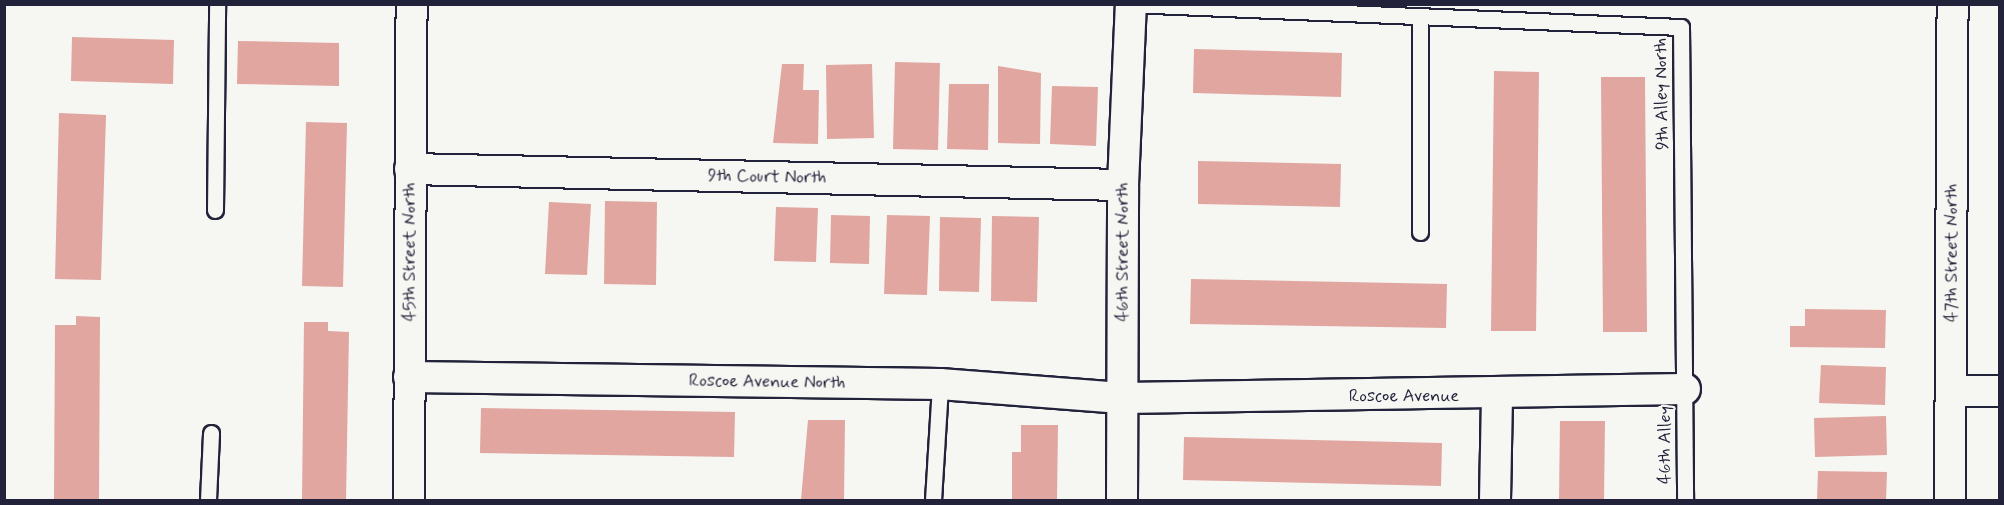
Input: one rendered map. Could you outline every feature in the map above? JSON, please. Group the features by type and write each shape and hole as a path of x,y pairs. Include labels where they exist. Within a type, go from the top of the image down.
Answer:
{"street":[{"name":"45th Street North","path":"409,501 412,4"},
{"name":"47th Street North","path":"1950,501 1953,4"},
{"name":"46th Street North","path":"1122,501 1123,185 1130,5"},
{"name":"9th Court North","path":"410,169 1123,185"},
{"name":"Roscoe Avenue North","path":"410,377 940,384 1124,398"},
{"name":"Roscoe Avenue","path":"1124,398 1497,396 1685,389"},
{"path":"1951,391 2000,392"},
{"path":"1495,501 1497,396"}],"lane":[{"path":"215,210 217,4"},
{"name":"9th Alley North","path":"1130,5 1681,27 1685,389"},
{"path":"1420,16 1420,232"},
{"path":"933,501 940,384"},
{"name":"46th Alley","path":"1685,389 1685,501"},
{"path":"208,501 211,433"}],"building":[{"path":"72,37 174,40 173,84 71,81"},
{"path":"238,41 339,43 339,86 237,84"},
{"path":"1194,49 1342,53 1341,97 1193,93"},
{"path":"895,62 940,63 938,150 893,149"},
{"path":"782,64 804,64 803,90 819,90 818,144 773,143"},
{"path":"872,64 874,138 827,139 826,65"},
{"path":"998,66 1041,73 1040,144 998,143"},
{"path":"1494,71 1539,72 1536,331 1491,331"},
{"path":"1601,77 1645,77 1647,332 1603,332"},
{"path":"949,84 989,84 988,150 947,149"},
{"path":"1052,86 1098,87 1096,146 1050,144"},
{"path":"59,113 106,115 101,280 55,279"},
{"path":"306,122 347,123 343,287 302,286"},
{"path":"1198,161 1341,164 1340,207 1198,204"},
{"path":"605,201 657,202 656,285 604,284"},
{"path":"549,202 591,204 587,275 545,274"},
{"path":"776,207 818,208 816,262 774,261"},
{"path":"831,215 870,216 869,264 830,263"},
{"path":"887,215 930,216 927,295 884,294"},
{"path":"992,216 1039,217 1037,302 991,301"},
{"path":"940,217 981,218 979,292 939,291"},
{"path":"1191,279 1447,284 1446,328 1190,324"},
{"path":"1805,309 1886,310 1885,348 1790,347 1790,326 1805,326"},
{"path":"76,316 100,317 99,500 54,500 55,325 76,325"},
{"path":"304,322 328,322 328,331 349,332 346,500 302,500"},
{"path":"1821,365 1886,367 1885,405 1819,403"},
{"path":"481,408 735,412 734,457 480,453"},
{"path":"1886,416 1887,455 1815,457 1814,418"},
{"path":"808,420 845,420 844,500 801,500"},
{"path":"1560,421 1605,421 1604,500 1559,500"},
{"path":"1021,425 1058,425 1057,500 1012,500 1012,452 1021,452"},
{"path":"1184,437 1442,443 1441,486 1183,480"},
{"path":"1818,471 1887,472 1886,500 1817,500"}]}
